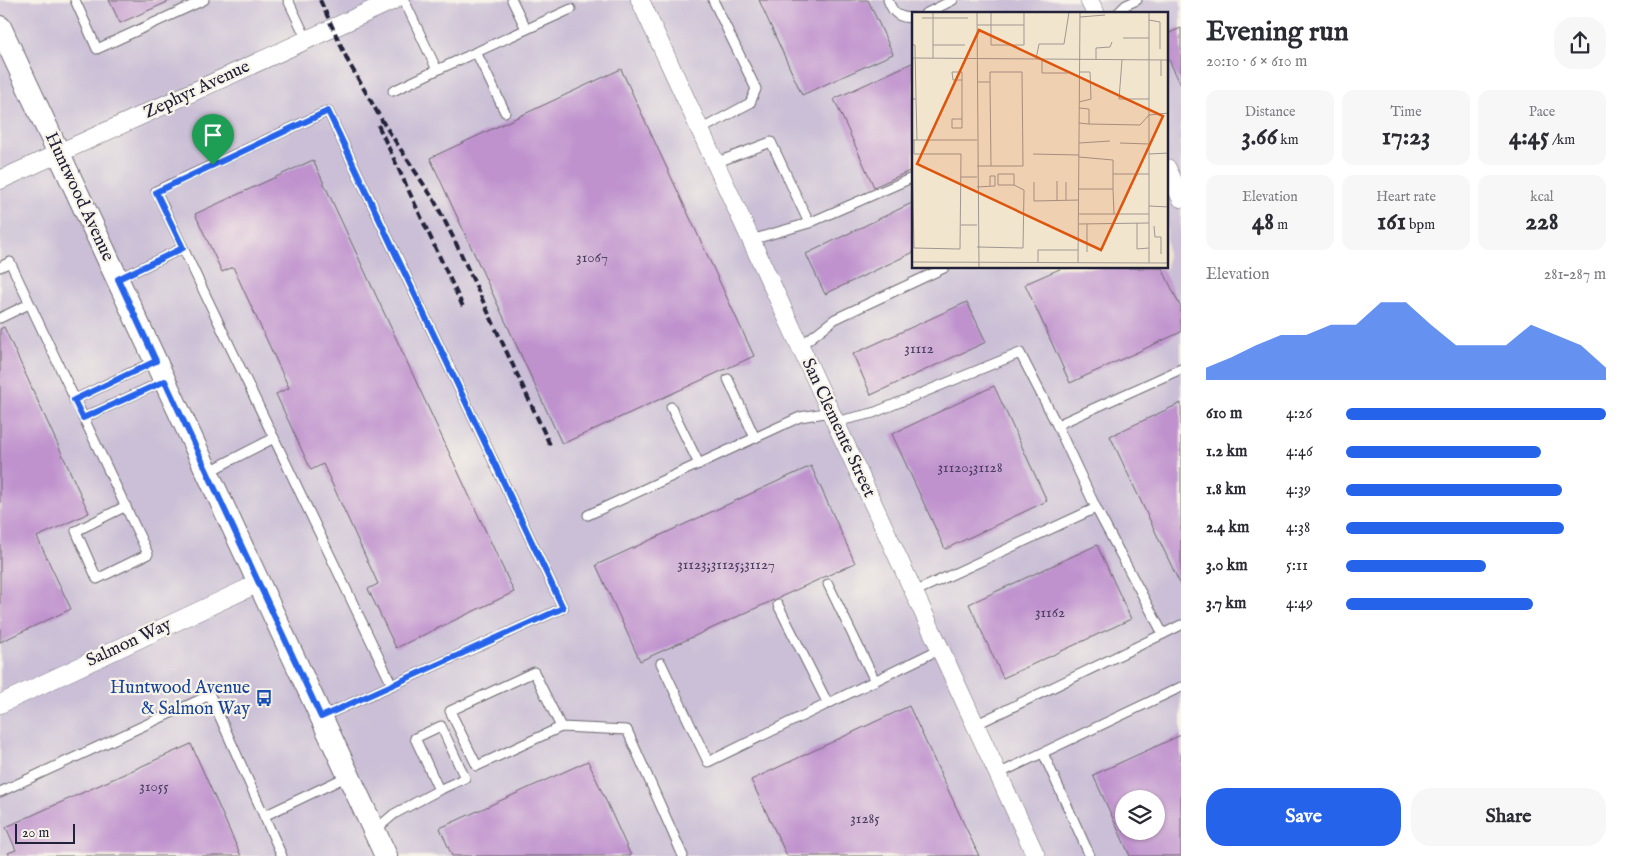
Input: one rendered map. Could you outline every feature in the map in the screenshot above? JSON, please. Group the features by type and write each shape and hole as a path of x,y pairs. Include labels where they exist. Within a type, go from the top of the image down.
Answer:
{"street":[{"name":"Zephyr Avenue","path":"0,180 307,40 369,5 394,0"},
{"name":"San Clemente Street","path":"640,0 1036,856"},
{"path":"1089,0 1095,12"},
{"name":"Huntwood Avenue","path":"0,28 386,856"},
{"path":"1169,176 1181,198"},
{"name":"Salmon Way","path":"0,704 259,583"}],"lane":[{"path":"75,0 97,49 204,0"},
{"path":"288,0 307,40"},
{"path":"404,0 437,70"},
{"path":"512,0 526,29"},
{"path":"700,130 750,103 756,89 713,0"},
{"path":"888,0 892,11 902,18 912,18"},
{"path":"929,12 953,0"},
{"path":"1119,12 1126,5 1137,0"},
{"path":"393,91 571,9"},
{"path":"476,52 505,112"},
{"path":"321,717 563,608 328,111 156,192 392,685"},
{"path":"715,162 771,142 809,223"},
{"path":"751,240 809,223 912,178"},
{"path":"118,279 183,248"},
{"path":"0,267 10,262 74,400 126,506 148,554 97,578 76,531 126,506"},
{"path":"800,346 835,319 942,269"},
{"path":"0,318 29,304"},
{"path":"588,515 800,417 833,417 873,413 1020,353 1058,425 1096,508 1163,634"},
{"path":"1058,425 1181,369"},
{"path":"74,400 160,371"},
{"path":"83,418 160,371"},
{"path":"728,379 755,438"},
{"path":"671,407 699,464"},
{"path":"207,472 274,438"},
{"path":"914,592 1096,508"},
{"path":"828,584 875,681"},
{"path":"778,606 828,704"},
{"path":"975,725 1181,625"},
{"path":"661,663 708,762 940,649"},
{"path":"561,727 534,672 450,711 477,766 561,727 627,730 683,856"},
{"path":"998,774 1181,687"},
{"path":"0,792 210,695 282,856"},
{"path":"374,830 394,814 465,778 441,726 415,738 439,790"},
{"path":"1042,753 1090,856"},
{"path":"264,816 348,776"}],"shaded area":[{"path":"0,0 1181,0 1181,856 0,856"}],"building":[{"path":"109,0 172,0 120,23"},
{"path":"759,0 868,0 893,54 802,95"},
{"path":"1181,28 1181,85 1168,58 1168,34"},
{"path":"912,63 912,170 874,187 834,99"},
{"path":"621,69 754,356 562,444 430,158"},
{"path":"313,160 514,592 396,648 368,589 378,584 323,464 311,470 276,394 289,388 233,267 222,272 195,214"},
{"path":"912,203 912,253 825,294 806,254"},
{"path":"1060,269 1162,269 1181,308 1181,332 1070,383 1025,284"},
{"path":"967,302 986,342 871,395 853,354"},
{"path":"4,327 89,513 37,537 71,609 0,642 0,329"},
{"path":"994,386 1047,501 945,549 892,434"},
{"path":"1181,403 1181,586 1110,436"},
{"path":"811,466 855,563 640,661 596,565"},
{"path":"1097,545 1131,619 1003,678 969,604"},
{"path":"909,706 979,856 787,856 751,780"},
{"path":"1181,735 1181,856 1130,856 1123,840 1165,840 1165,790 1115,790 1115,823 1093,775"},
{"path":"191,744 241,856 10,856 8,853 16,850 6,827"},
{"path":"588,761 631,856 452,856 440,828"}],"railway":[{"path":"320,0 348,61"},
{"path":"345,56 384,124 434,200 551,447"},
{"path":"378,125 464,309"}],"place":[{"name":"Huntwood Avenue & Salmon Way","path":"264,698"}],"route":[{"path":"328,111 563,608 321,717 165,381 83,418 74,400 156,361 118,279 183,248 156,192 213,165 328,111"}]}
